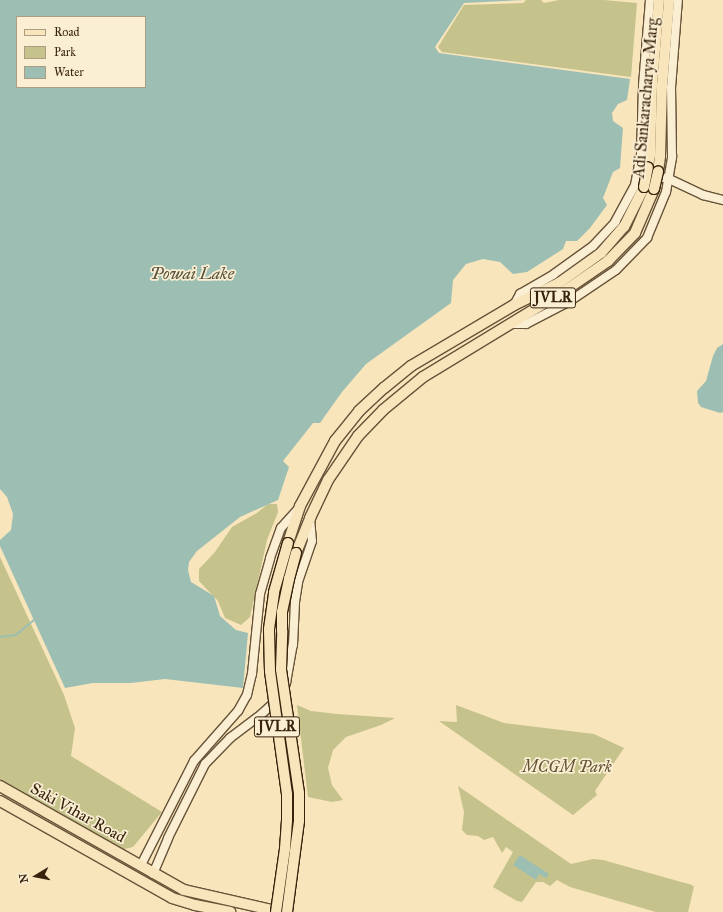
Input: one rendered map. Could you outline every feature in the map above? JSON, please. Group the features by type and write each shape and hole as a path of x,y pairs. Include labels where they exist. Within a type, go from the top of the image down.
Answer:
{"main road":[{"name":"Adi Sankaracharya Marg","path":"310,518 328,480 342,457 358,436 383,410 423,377 564,292 608,261 635,233 649,188 648,167 650,155 652,85 659,0"},
{"name":"Adi Sankaracharya Marg","path":"300,506 335,441 359,411 384,388 411,366 514,305 560,283 601,253 624,227 658,171 660,156 662,86 669,0"},
{"name":"JVLR","path":"270,911 285,850 287,794 270,671 269,629 274,592 300,506"},
{"name":"JVLR","path":"287,912 296,851 299,800 281,669 282,612 296,553 310,518"},
{"name":"Saki Vihar Road","path":"0,786 141,865 153,874 184,890 270,911 281,912"},
{"name":"Saki Vihar Road","path":"0,802 172,898 195,905 230,912"},
{"path":"72,843 79,831"},
{"path":"135,878 141,865"},
{"path":"148,885 153,874"}],"street":[{"path":"514,305 520,294 554,274 594,246 615,222 635,185 641,154 643,85 650,0"},
{"path":"510,324 523,325 570,301 616,270 647,238 666,192 672,157 671,88 678,0"},
{"path":"638,172 669,179 703,195 723,200"},
{"path":"141,865 194,761 238,711 247,695 252,674 260,594 270,558 281,528 300,506"},
{"path":"153,874 175,824 205,764 230,738 258,718 279,698 286,683 293,645 294,608 298,582 312,541 310,518"}],"green space":[{"path":"526,0 541,0 544,3 559,0 604,0 637,3 631,77 442,52 438,47 464,5 523,3"},
{"path":"268,504 277,504 278,512 267,540 250,617 241,625 225,618 218,601 199,581 199,569 215,552 232,527 257,513"},
{"path":"0,557 64,695 75,728 71,756 162,812 133,847 112,852 0,784"},
{"path":"297,705 311,711 395,718 381,725 346,737 333,750 328,768 332,785 343,800 332,802 308,797"},
{"name":"MCGM Park","path":"456,705 504,723 594,734 624,748 595,791 597,795 573,815 439,721 457,722"},
{"path":"458,786 571,864 593,859 603,860 692,885 694,887 688,912 656,912 570,887 557,880 550,886 543,882 536,882 522,902 517,901 493,887 513,852 506,847 502,853 493,837 484,840 478,836 467,835 462,830 464,812"}],"water":[{"name":"Powai Lake","path":"0,0 524,0 464,3 435,47 439,53 630,79 627,100 618,104 612,113 613,121 623,128 620,168 613,172 603,198 607,205 590,228 577,241 566,241 563,249 527,272 513,274 500,262 483,259 466,264 453,280 451,303 366,364 342,392 320,423 313,423 283,461 289,467 278,500 240,517 197,551 189,562 188,570 191,582 214,596 220,616 236,630 248,633 243,688 165,679 131,683 93,683 65,688 0,546 0,540 11,530 13,514 7,497 0,489"},
{"path":"723,344 723,412 720,413 701,407 698,403 697,391 706,381 713,356 717,348"},
{"path":"520,855 549,874 546,878 539,874 536,880 513,865"}],"waterway":[{"path":"0,637 16,635 35,619"}]}
